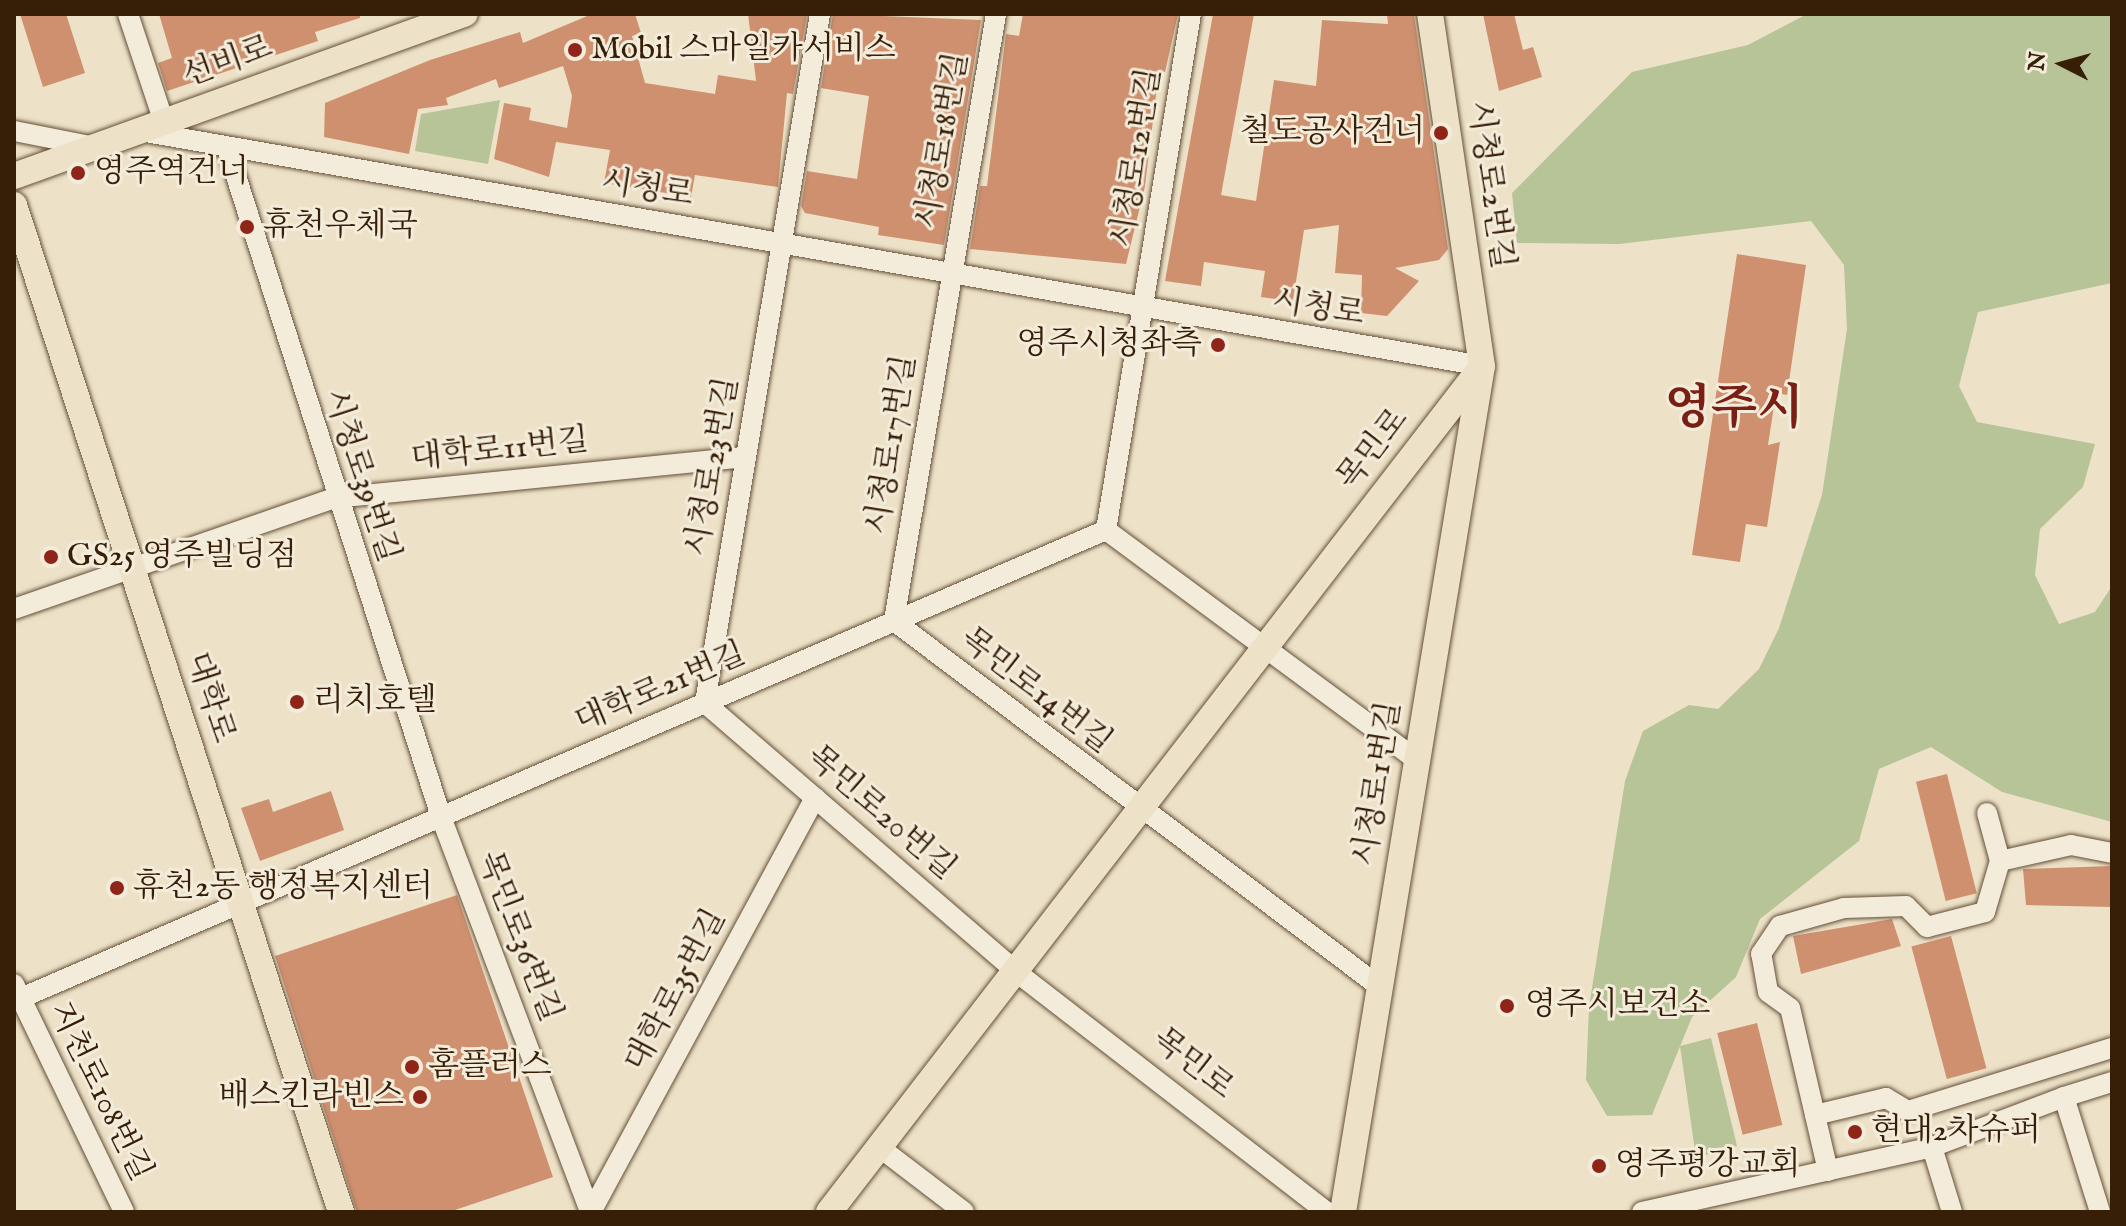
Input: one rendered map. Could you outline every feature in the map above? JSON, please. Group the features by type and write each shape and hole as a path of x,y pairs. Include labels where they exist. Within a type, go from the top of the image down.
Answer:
{"main road":[{"name":"선비로","path":"14,176 465,14"},
{"name":"시청로2번길","path":"1430,14 1482,366"},
{"name":"대학로","path":"14,205 341,1212"},
{"name":"목민로","path":"829,1212 1482,366"},
{"name":"시청로1번길","path":"1343,1212 1482,366"}],"street":[{"path":"128,14 152,126"},
{"name":"시청로23번길","path":"705,703 743,457 787,243 820,14"},
{"name":"시청로18번길","path":"951,279 996,14"},
{"name":"시청로12번길","path":"1144,311 1191,14"},
{"name":"시청로","path":"152,126 228,151 787,243 951,279 1482,366"},
{"path":"14,131 95,147"},
{"name":"시청로39번길","path":"228,151 334,498 441,817"},
{"name":"시청로17번길","path":"894,621 951,279"},
{"path":"1144,311 1106,530 1262,652 1417,760"},
{"name":"대학로11번길","path":"14,609 334,498 743,457"},
{"name":"대학로21번길","path":"16,994 441,817 1106,530"},
{"name":"목민로14번길","path":"894,621 1139,810"},
{"name":"목민로20번길","path":"705,703 1015,971"},
{"name":"대학로35번길","path":"591,1212 815,798"},
{"path":"1139,810 1380,987"},
{"path":"1828,1171 1790,1008 1768,992 1761,954 1780,926 1844,908 1906,906 1927,927 1985,912 2000,861 1987,813"},
{"name":"목민로36번길","path":"441,817 591,1212"},
{"path":"2000,861 2071,845 2112,853"},
{"name":"목민로","path":"1015,971 1327,1212"},
{"name":"지천로108번길","path":"16,994 124,1212"},
{"path":"1815,1115 1886,1098 1908,1111 2112,1048"},
{"path":"1642,1212 1932,1147 2112,1082"},
{"path":"2064,1097 2100,1212"},
{"path":"879,1147 964,1212"},
{"path":"1932,1147 1952,1212"}],"green space":[{"path":"1807,14 2112,14 2112,283 1978,312 1959,386 1977,422 2095,444 2083,487 2040,529 2035,575 2059,624 2095,612 2112,586 2112,822 2002,792 1931,747 1879,769 1859,841 1760,919 1736,977 1692,1017 1652,1115 1607,1116 1586,1080 1589,1007 1625,781 1643,731 1689,705 1718,709 1759,669 1779,628 1822,495 1847,329 1844,265 1811,221 1619,244 1517,243 1512,193 1632,72 1748,45"},
{"path":"500,100 488,164 415,151 421,114"},
{"path":"1711,1038 1737,1146 1696,1158 1680,1046"}],"building":[{"path":"20,14 66,14 85,73 43,87"},
{"path":"159,14 360,14 360,18 315,32 318,41 167,91 158,63 172,58"},
{"path":"592,14 635,14 641,33 632,36 645,83 715,94 718,75 756,81 748,14 807,14 793,94 787,93 778,187 695,175 691,197 604,183 610,150 556,142 549,177 494,159 504,103 531,108 529,120 567,128 572,96 563,66 499,88 496,79 446,98 448,105 418,109 409,154 324,137 325,103 430,60 520,32 523,43"},
{"path":"833,14 981,20 944,245 878,235 879,227 805,213 801,206 807,171 857,179 869,96 821,88"},
{"path":"1023,14 1178,14 1165,72 1159,71 1145,186 1126,264 970,249 980,186 987,186 1006,34 1019,36"},
{"path":"1213,14 1254,14 1221,195 1256,201 1274,80 1316,86 1322,20 1388,24 1387,14 1414,15 1448,249 1439,260 1395,268 1419,281 1387,316 1361,313 1362,275 1335,273 1339,225 1304,230 1293,301 1261,297 1265,271 1204,262 1201,286 1165,281"},
{"path":"1483,14 1514,14 1523,50 1533,47 1542,77 1499,91"},
{"path":"1737,254 1806,265 1787,395 1776,393 1768,445 1780,442 1767,527 1746,524 1740,562 1692,555"},
{"path":"1947,774 1977,893 1946,901 1916,782"},
{"path":"331,791 344,830 260,861 241,808 269,799 273,812"},
{"path":"2112,866 2112,907 2026,905 2023,869"},
{"name":"홈플러스","path":"457,895 553,1177 449,1212 357,1212 275,956"},
{"path":"1892,919 1901,946 1801,974 1793,936"},
{"path":"1951,936 1986,1068 1947,1079 1911,947"},
{"path":"1757,1023 1782,1125 1743,1135 1717,1033"}],"place":[{"name":"Mobil 스마일카서비스","path":"575,50"},
{"name":"철도공사건너","path":"1441,133"},
{"name":"영주역건너","path":"78,173"},
{"name":"휴천우체국","path":"247,227"},
{"name":"영주시청좌측","path":"1218,345"},
{"name":"GS25 영주빌딩점","path":"51,557"},
{"name":"리치호텔","path":"297,702"},
{"name":"휴천2동 행정복지센터","path":"117,888"},
{"name":"영주시보건소","path":"1507,1006"},
{"name":"홈플러스","path":"412,1067"},
{"name":"배스킨라빈스","path":"420,1097"},
{"name":"현대2차슈퍼","path":"1855,1132"},
{"name":"영주평강교회","path":"1599,1166"}],"district":[{"name":"영주시","path":"1734,411"}]}
